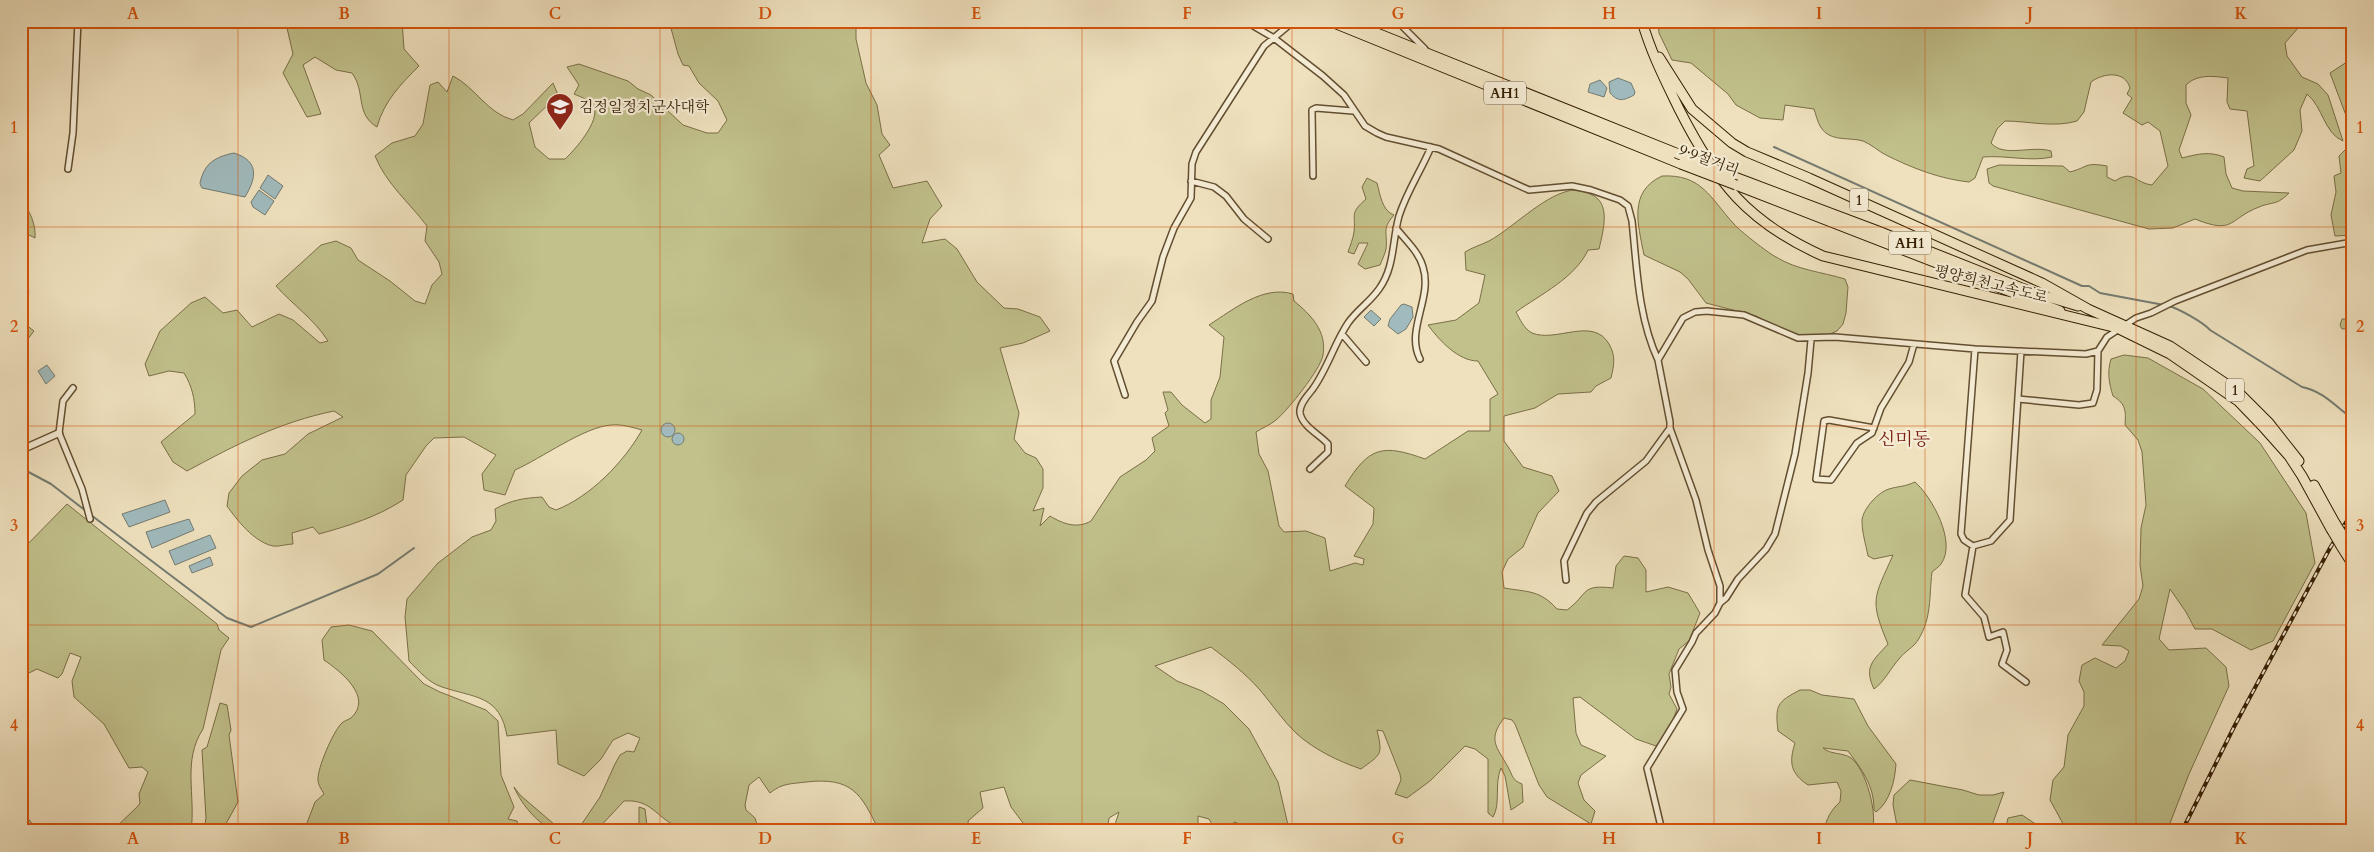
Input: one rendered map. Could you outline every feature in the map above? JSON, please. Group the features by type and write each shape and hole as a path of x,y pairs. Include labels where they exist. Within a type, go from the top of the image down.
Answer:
{"highway":[{"name":"9·9절거리","path":"1329,21 1681,164 2081,319"},
{"name":"9·9절거리","path":"1347,21 1432,57 1732,176 2032,292 2088,308"},
{"name":"평양희천고속도로","path":"1642,21 1655,60 1700,152 1724,184 1756,217 1795,244 1823,256 1857,266 2122,327"},
{"name":"평양희천고속도로","path":"1647,21 1659,57 1692,109 1710,126 1747,152 2042,283 2170,354 2238,401 2289,456 2343,542 2353,565"},
{"name":"평양희천고속도로","path":"2343,542 2353,552"}],"street":[{"path":"68,169 73,133 78,21"},
{"path":"1246,21 1274,38 1330,82 1344,95 1353,111 1365,126 1386,137 1432,147 1529,190 1572,186 1620,200 1628,206 1632,221 1642,314 1649,341 1658,360 1670,428 1696,500 1708,550 1720,586 1720,603"},
{"path":"1125,395 1114,361 1136,322 1152,301 1163,257 1174,228 1191,198 1191,181 1196,152 1264,46 1294,21"},
{"path":"1397,21 1432,57"},
{"path":"1313,176 1312,110 1316,108 1353,111"},
{"path":"1310,469 1328,452 1328,444 1304,422 1300,414 1304,400 1320,379 1342,334 1357,311 1379,290 1384,282 1391,261 1396,228 1408,192 1432,147"},
{"path":"1191,181 1214,188 1226,196 1244,219 1268,239"},
{"path":"1396,228 1417,254 1424,268 1427,287 1416,336 1416,352 1420,359"},
{"path":"2018,399 2078,405 2093,403 2097,390 2098,351 2107,337 2122,327 2175,301 2307,250 2353,242"},
{"path":"1658,360 1683,318 1695,312 1724,312 1744,315 1781,332 1811,340 1835,337 1975,349 2074,354 2098,351"},
{"path":"1342,334 1366,362"},
{"path":"1662,831 1648,768 1684,709 1676,692 1675,670 1696,633 1715,613 1738,579 1766,549 1775,534 1795,454 1808,373 1811,340"},
{"path":"1874,428 1829,420 1824,421 1816,479 1831,480 1858,443 1870,436 1874,428 1882,408 1909,362 1914,344"},
{"path":"1975,349 1961,534 1964,540 1973,546 1991,541 2010,520 2021,351"},
{"path":"73,388 63,401 60,434 82,489 90,519"},
{"path":"1566,580 1564,561 1587,513 1596,502 1646,461 1670,428"},
{"path":"21,450 60,434"},
{"path":"1973,546 1965,596 1984,617 1989,637 2003,632 2007,650 2002,664 2026,682"}],"green space":[{"path":"281,21 402,21 404,49 419,66 389,101 377,127 366,116 359,88 352,73 336,70 315,57 303,65 321,114 307,117 283,73 293,54 287,28"},
{"path":"669,21 856,21 856,39 866,83 877,105 882,134 890,145 879,155 893,188 927,181 942,206 930,219 922,243 945,239 957,249 977,282 1004,308 1018,309 1040,317 1050,331 1023,343 1000,348 1019,413 1014,439 1025,453 1036,458 1043,469 1043,488 1033,511 1044,508 1040,526 1050,516 1075,525 1091,521 1120,477 1146,460 1155,451 1152,438 1169,426 1165,413 1168,410 1163,392 1171,392 1182,405 1205,423 1211,419 1211,400 1220,377 1224,337 1209,325 1249,300 1271,293 1282,292 1293,294 1294,301 1312,318 1323,338 1324,346 1321,361 1295,399 1276,420 1256,432 1259,454 1268,471 1279,526 1284,532 1306,531 1325,538 1330,571 1355,563 1363,565 1364,559 1354,556 1373,524 1374,508 1345,486 1362,463 1378,452 1388,450 1425,459 1468,431 1490,431 1490,399 1498,394 1478,361 1456,354 1443,343 1428,325 1456,320 1479,303 1485,275 1466,270 1465,252 1489,241 1538,206 1558,195 1576,190 1597,198 1604,210 1604,226 1599,249 1588,250 1575,269 1566,277 1516,312 1524,326 1532,333 1552,335 1584,331 1594,332 1602,336 1609,344 1614,357 1611,378 1596,386 1591,392 1558,394 1535,408 1504,416 1504,441 1523,467 1552,476 1559,491 1538,513 1523,547 1508,559 1502,572 1504,588 1527,591 1539,595 1557,609 1567,610 1590,589 1613,588 1616,566 1624,556 1638,558 1646,570 1646,592 1668,587 1688,593 1700,613 1689,641 1679,649 1669,674 1671,687 1669,694 1677,709 1670,728 1656,746 1636,739 1580,697 1573,698 1576,733 1581,745 1606,756 1581,775 1578,783 1584,800 1595,811 1591,824 1547,797 1539,785 1515,724 1512,720 1504,718 1496,732 1495,743 1513,777 1522,784 1523,802 1511,810 1505,776 1501,768 1498,781 1497,806 1493,817 1488,813 1488,759 1475,749 1465,746 1430,781 1407,798 1395,794 1401,780 1400,774 1383,731 1377,730 1380,745 1379,754 1361,769 1335,759 1297,734 1254,684 1211,647 1155,666 1177,681 1202,691 1224,704 1249,729 1278,782 1288,825 1294,831 1254,831 1252,828 1234,822 1232,831 1216,831 1209,819 1198,816 1198,831 1113,831 1119,812 1109,818 1107,831 1097,831 1094,827 1088,831 1029,831 1011,807 1004,787 980,792 983,808 968,821 969,831 879,831 860,797 845,785 822,781 806,782 783,786 770,793 759,777 749,785 745,805 746,810 755,818 759,831 642,831 639,824 639,807 645,809 647,826 662,830 678,827 641,803 624,801 596,831 577,831 600,797 620,755 627,751 634,752 640,738 628,733 613,740 601,759 584,776 558,764 556,730 507,736 504,723 492,705 484,700 433,683 409,661 405,617 407,599 438,563 472,537 491,530 496,521 495,509 518,500 542,497 549,507 556,510 569,504 581,497 616,466 642,430 622,425 611,425 588,431 515,470 505,495 484,490 482,474 496,455 464,437 434,438 426,446 406,475 403,500 373,516 330,531 319,534 313,527 292,533 293,544 273,546 259,540 236,518 227,506 229,493 242,476 262,460 285,454 308,434 343,417 334,411 295,421 240,443 187,471 173,462 161,442 195,414 191,388 184,373 169,371 149,376 145,364 160,331 191,303 205,297 223,313 237,310 252,327 279,314 293,320 320,343 328,341 310,319 276,286 321,245 336,241 351,248 358,260 390,281 415,301 425,304 432,285 442,274 439,262 425,241 427,226 392,185 375,156 392,143 415,136 423,124 430,85 438,82 447,92 453,76 496,112 513,120 523,114 553,83 558,95 529,123 535,147 549,159 565,159 586,135 593,120 594,107 588,101 574,94 579,85 567,67 579,64 628,81 638,89 651,95 683,125 707,133 718,133 727,120 718,101 699,83 689,66 683,65"},
{"path":"1658,21 2028,21 2040,25 2053,21 2309,21 2298,28 2285,43 2287,56 2302,77 2318,84 2328,95 2343,141 2327,126 2317,106 2307,94 2300,110 2302,131 2294,150 2260,181 2244,178 2247,169 2254,166 2247,111 2230,109 2227,102 2228,78 2211,76 2200,77 2190,81 2186,85 2186,103 2191,115 2179,150 2182,158 2203,154 2219,155 2224,157 2226,174 2232,188 2243,191 2289,193 2278,202 2259,207 2225,225 2208,224 2195,219 2173,228 2149,229 1993,186 1989,183 1987,169 1999,165 2063,166 2070,172 2094,165 2107,166 2107,177 2115,181 2130,176 2152,185 2168,166 2160,131 2148,122 2142,125 2123,113 2132,98 2127,94 2130,88 2127,82 2119,76 2107,75 2091,82 2084,112 2077,121 2050,124 2005,121 1997,129 1991,143 1996,147 2010,151 2035,149 2051,151 2052,157 2035,159 1983,157 1975,178 1969,182 1937,176 1916,168 1886,155 1863,141 1837,138 1829,135 1821,127 1814,109 1785,105 1783,120 1760,118 1736,105 1728,94 1691,63 1672,60 1659,33"},
{"path":"2353,58 2353,134 2330,73"},
{"path":"2353,142 2353,235 2335,236 2331,215 2336,192 2334,176 2341,173 2339,156"},
{"path":"1662,176 1676,176 1696,183 1737,227 1776,257 1801,268 1845,279 1848,287 1843,324 1837,331 1825,336 1800,336 1782,330 1756,316 1706,303 1688,279 1680,272 1644,255 1638,221 1640,200 1644,191 1651,183"},
{"path":"1367,178 1377,183 1384,206 1394,215 1386,228 1386,249 1380,265 1365,269 1358,264 1368,243 1359,243 1354,254 1348,252 1354,235 1355,211 1366,199 1362,187"},
{"path":"21,200 32,218 35,238 21,231"},
{"path":"21,274 29,289 28,299 21,315"},
{"path":"2342,319 2353,319 2353,328 2342,329 2340,325"},
{"path":"21,321 34,331 21,348"},
{"path":"2124,355 2148,358 2203,389 2260,443 2306,513 2315,563 2273,641 2251,650 2212,629 2195,629 2170,589 2159,639 2169,650 2206,648 2226,667 2229,686 2189,774 2167,831 2067,831 2050,800 2053,780 2064,767 2068,735 2084,706 2084,692 2079,681 2082,665 2095,658 2116,668 2125,661 2129,651 2121,646 2102,645 2139,599 2143,586 2140,565 2141,528 2146,505 2142,452 2138,440 2125,425 2123,405 2113,396 2109,378 2111,359"},
{"path":"1915,482 1928,498 1940,520 1946,544 1945,555 1941,564 1932,572 1928,615 1922,632 1916,643 1901,656 1874,689 1870,669 1875,659 1888,644 1878,617 1876,599 1893,555 1874,559 1868,556 1862,521 1871,502 1880,494 1889,489"},
{"path":"67,504 217,624 219,630 229,638 221,650 203,729 193,753 191,766 191,831 112,831 140,803 139,794 148,772 142,767 129,768 104,724 74,697 72,681 81,657 70,653 62,674 58,678 37,669 27,674 21,673 21,551"},
{"path":"349,625 372,631 424,684 486,710 498,721 501,775 514,807 508,819 517,821 520,831 304,831 315,802 324,794 319,786 318,775 326,751 338,728 343,722 351,718 357,710 359,702 357,693 352,685 324,660 322,640 331,627"},
{"path":"1800,690 1810,690 1822,695 1854,699 1868,726 1896,764 1893,784 1888,797 1876,812 1874,810 1872,793 1866,778 1848,751 1823,748 1829,752 1851,758 1861,772 1866,781 1872,803 1872,831 1824,831 1829,815 1840,802 1841,791 1837,782 1808,785 1802,781 1792,767 1795,743 1778,731 1777,715 1779,705 1786,698"},
{"path":"220,703 227,705 238,802 222,831 204,831 206,818 202,750 207,747"},
{"path":"1910,780 1979,795 1993,795 2004,792 1990,831 1898,831 1893,805 1894,795"},
{"path":"514,787 520,795 562,831 554,830 540,822 527,808"},
{"path":"2022,815 2046,831 2005,831 2008,818"},
{"path":"26,816 38,831 21,831 21,817"}],"water":[{"path":"1618,78 1631,83 1635,92 1634,95 1621,100 1610,93 1609,82"},
{"path":"1600,80 1607,88 1604,97 1588,92 1590,84"},
{"path":"234,153 248,160 252,165 252,183 245,197 202,188 200,181 210,163"},
{"path":"268,175 283,186 275,199 260,188"},
{"path":"259,190 274,201 265,215 253,207 251,202"},
{"path":"1404,304 1412,307 1413,317 1406,329 1398,334 1388,326 1390,319 1401,305"},
{"path":"1371,310 1381,319 1374,326 1364,317"},
{"path":"47,365 55,376 46,384 38,371"},
{"path":"668,423 673,425 675,430 673,435 668,437 663,435 661,430 663,425"},
{"path":"680,433 683,434 683,444 676,445 673,444 672,437 673,434"},
{"path":"165,500 170,512 129,527 122,514"},
{"path":"189,519 194,530 152,548 146,532"},
{"path":"210,535 216,548 175,565 169,551"},
{"path":"210,557 213,565 192,573 189,566"}],"waterway":[{"path":"1774,147 2082,286 2089,286 2100,293 2164,305"},
{"path":"2169,306 2197,320 2302,387 2323,396 2353,419"},
{"path":"21,468 51,484 86,511"},
{"path":"91,515 227,618 251,627 378,574 414,548"}],"railway":[{"path":"2182,831 2235,725 2330,548 2353,511"}],"place":[{"name":"김정일정치군사대학","path":"560,131"}],"district":[{"name":"신미동","path":"1904,439"}]}
